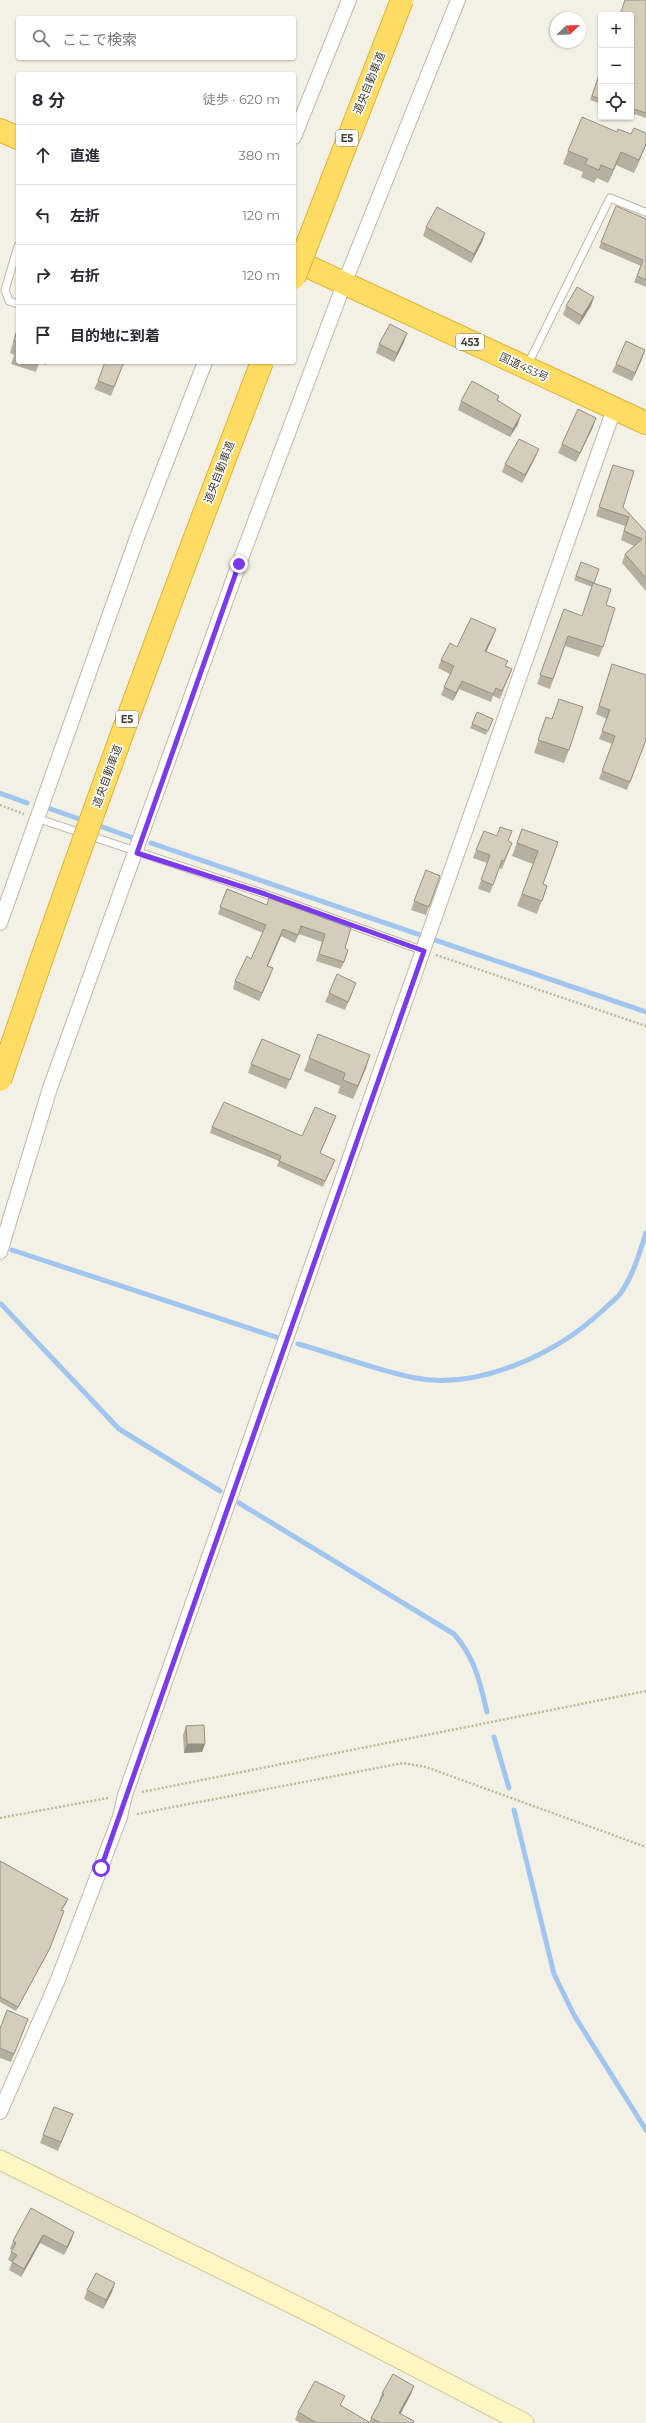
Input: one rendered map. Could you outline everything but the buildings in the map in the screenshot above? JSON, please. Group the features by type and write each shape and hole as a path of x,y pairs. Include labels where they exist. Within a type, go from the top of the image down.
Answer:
{"highway":[{"name":"道央自動車道","path":"296,273 402,0"},
{"path":"0,130 16,137"},
{"name":"国道453号","path":"296,261 646,423"},
{"name":"道央自動車道","path":"0,1080 58,911 171,597 261,364"}],"street":[{"path":"296,132 349,0"},
{"path":"0,1252 50,1088 125,879 137,853 239,564 344,284 458,0"},
{"path":"0,923 36,818 139,532 204,364"},
{"path":"0,2112 57,1982 120,1817 125,1795 427,943 614,408"},
{"path":"0,2160 314,2315 524,2423"}],"lane":[{"path":"526,368 610,198 645,212"},
{"path":"16,253 5,290 8,301 16,303"},
{"path":"36,818 103,839 137,853 265,894 427,943"}],"path":[{"path":"0,805 36,818"},
{"path":"427,943 646,1026"},
{"path":"0,1818 125,1795 646,1691"},
{"path":"120,1817 403,1763 426,1766 646,1847"}],"waterway":[{"path":"0,793 27,803"},
{"path":"48,808 85,821"},
{"path":"94,824 133,838"},
{"path":"151,843 646,1012"},
{"path":"298,1344 386,1371 415,1378 440,1380 465,1379 490,1373 515,1365 539,1354 583,1327 602,1311 620,1294 629,1280 646,1233"},
{"path":"12,1250 279,1338"},
{"path":"1,1304 119,1429 220,1491"},
{"path":"239,1503 454,1634 472,1661 479,1680 487,1712"},
{"path":"494,1737 509,1788"},
{"path":"514,1810 554,1974 574,2015 646,2130"}],"route":[{"path":"101,1868 120,1817 125,1795 424,951 265,894 137,853 239,564"}]}
